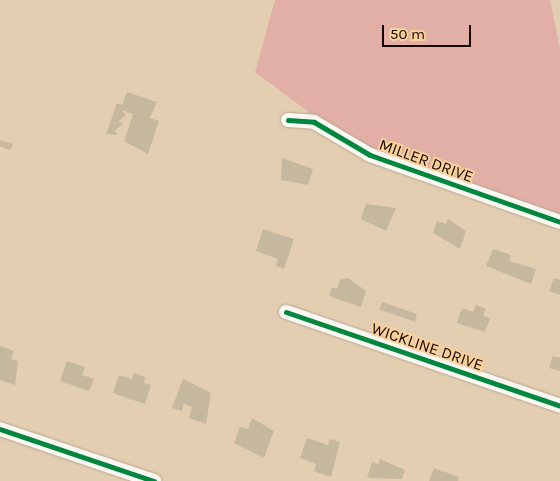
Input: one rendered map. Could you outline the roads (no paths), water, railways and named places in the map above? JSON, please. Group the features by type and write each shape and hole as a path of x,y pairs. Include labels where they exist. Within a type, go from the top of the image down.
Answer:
{"street":[{"name":"MILLER DRIVE","path":"288,120 314,122 370,155 560,222"},
{"name":"WICKLINE DRIVE","path":"286,312 560,406"},
{"path":"0,428 154,481"}]}
